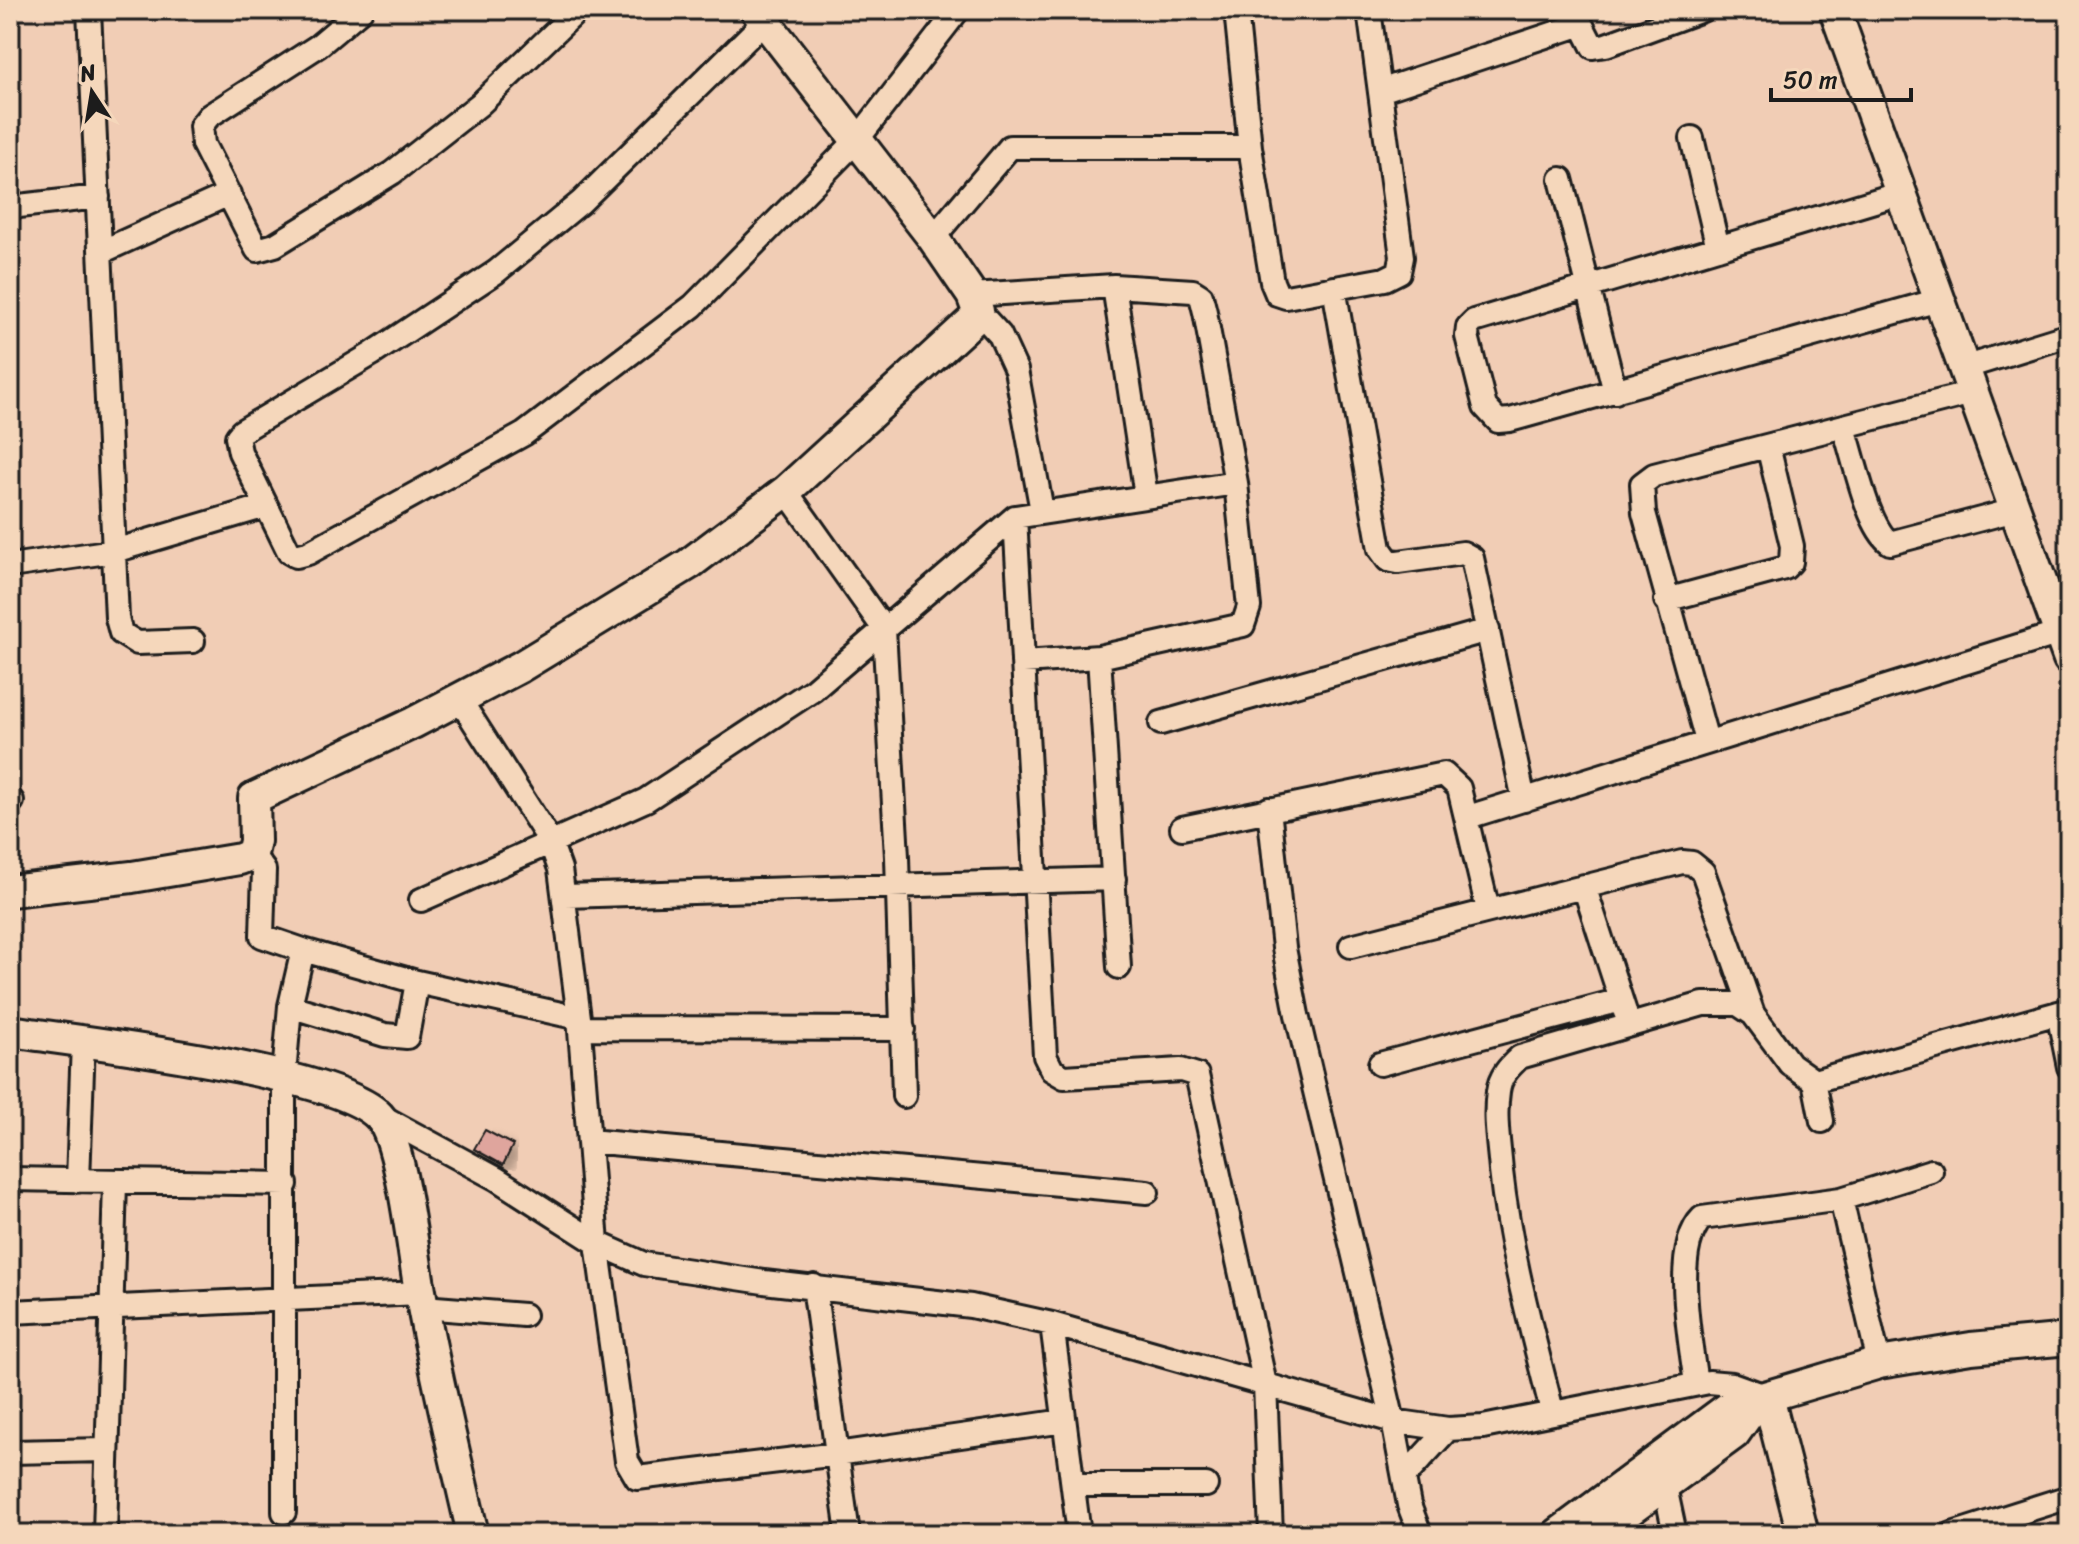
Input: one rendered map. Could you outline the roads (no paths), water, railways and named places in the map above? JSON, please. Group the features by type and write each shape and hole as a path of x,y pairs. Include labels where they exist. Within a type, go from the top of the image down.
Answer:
{"street":[{"path":"361,10 318,46 209,116 201,126 203,144 252,246 257,250 275,245 392,173 480,104 578,10"},
{"path":"958,10 857,140 693,306 524,434 308,553 296,556 289,552 237,444 242,431 372,354 496,272 581,202 766,14 857,140 933,238 1000,335 1016,370 1042,511"},
{"path":"1236,10 1250,147 1274,289 1286,297 1385,279 1399,272 1402,257 1369,10"},
{"path":"1380,91 1576,18 1593,47 1702,10"},
{"path":"1468,817 2063,628 2015,510 1835,10"},
{"path":"95,13 98,197 113,585 121,633 137,643 193,641"},
{"path":"1692,138 1718,248"},
{"path":"933,238 1010,147 1250,147"},
{"path":"1561,179 1615,392"},
{"path":"1901,193 1474,321 1468,327 1485,407 1498,421 1615,392 1939,300"},
{"path":"101,252 229,194"},
{"path":"10,207 98,197"},
{"path":"975,303 1114,286 1182,288 1201,296 1236,483 1249,607 1243,625 1099,657 1023,662"},
{"path":"1114,286 1146,496"},
{"path":"1334,288 1383,556 1398,562 1463,553 1472,558 1524,800"},
{"path":"903,1029 580,1023 417,982 262,936 264,870 252,854 254,798 460,700 689,564 786,491 973,320 975,303"},
{"path":"1707,741 1666,600 1644,513 1642,484 1654,475 1844,428 1968,381 2069,335"},
{"path":"1844,428 1874,522 1882,537 1890,543 2015,510"},
{"path":"1666,600 1785,568 1791,562 1792,546 1768,446"},
{"path":"421,900 646,800 813,690 1015,517 1236,483"},
{"path":"786,491 884,629 898,888 904,1096"},
{"path":"10,566 114,551 266,506"},
{"path":"1015,517 1043,1042 1052,1070 1064,1077 1181,1070 1197,1075 1265,1384 1271,1534"},
{"path":"1161,723 1488,630"},
{"path":"1099,657 1119,967"},
{"path":"460,700 550,841 566,896 580,1023 597,1243 627,1461 637,1478 651,1479 1064,1421"},
{"path":"1182,828 1444,774 1459,788 1488,910"},
{"path":"1269,809 1284,948 1297,1015 1393,1421 1409,1505 1420,1534"},
{"path":"10,891 132,877 240,859 252,854"},
{"path":"1351,946 1682,862 1699,866 1753,1014 1790,1064 1814,1081 1822,1121"},
{"path":"566,896 1114,879"},
{"path":"1584,886 1630,1024"},
{"path":"284,1512 284,1075 290,1006 303,950"},
{"path":"290,1006 385,1035 407,1037 417,982"},
{"path":"1380,1064 1621,1000"},
{"path":"1552,1411 1514,1260 1496,1125 1498,1090 1504,1071 1520,1057 1703,1004 1738,1004 1753,1014"},
{"path":"1814,1081 2064,1012 2069,1067"},
{"path":"10,1031 284,1075 352,1099 497,1179 597,1243 644,1264 971,1306 1052,1324 1393,1421 1448,1429 1483,1427 1696,1384 1732,1384 1763,1398 1803,1534"},
{"path":"78,1181 83,1042"},
{"path":"379,1115 393,1139 422,1300 473,1534"},
{"path":"589,1141 1147,1192"},
{"path":"1696,1384 1686,1260 1696,1224 1714,1216 1841,1199 1931,1171"},
{"path":"10,1179 286,1184"},
{"path":"105,1534 115,1182"},
{"path":"1841,1199 1879,1363"},
{"path":"814,1286 848,1534"},
{"path":"10,1312 286,1301 422,1300 524,1315"},
{"path":"1052,1324 1079,1534"},
{"path":"1558,1534 1717,1414 1879,1363 1971,1348 2069,1339"},
{"path":"1597,1534 1664,1482 1734,1434 1763,1398"},
{"path":"1404,1477 1448,1429"},
{"path":"10,1452 105,1450"},
{"path":"1664,1482 1675,1534"},
{"path":"1073,1485 1206,1485"},
{"path":"1952,1534 1992,1528 2069,1497"}]}
